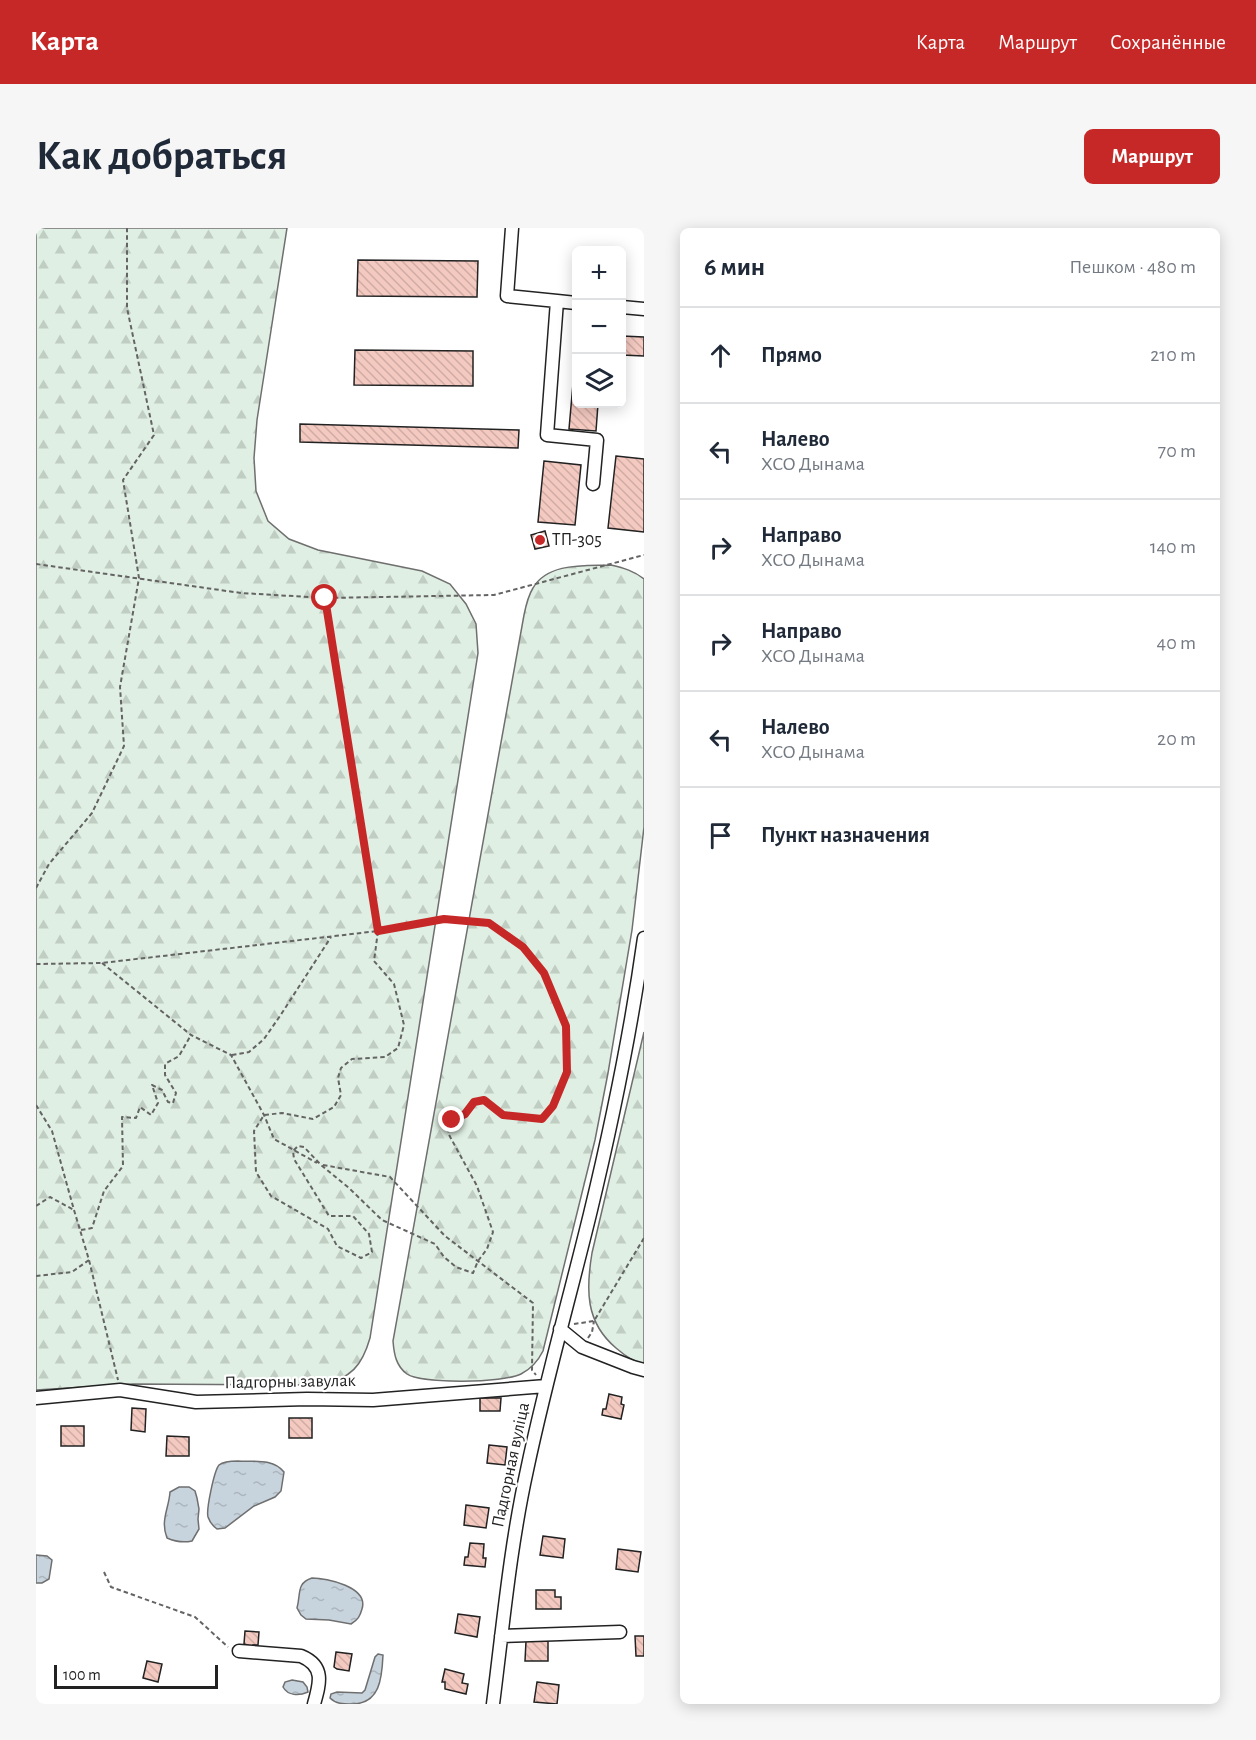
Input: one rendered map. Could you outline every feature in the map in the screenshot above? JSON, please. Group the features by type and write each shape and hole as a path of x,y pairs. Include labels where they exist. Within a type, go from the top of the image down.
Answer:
{"street":[{"path":"512,228 507,296 572,303"},
{"path":"557,301 547,435 597,440 593,484"},
{"path":"626,307 644,309"},
{"name":"Падгорная вуліца","path":"493,1704 515,1528 546,1386 591,1213 616,1099 644,938"},
{"path":"560,1329 582,1347 644,1370"},
{"name":"Падгорны завулак","path":"36,1398 120,1390 196,1402 373,1400 546,1386"},
{"path":"501,1636 620,1632"},
{"path":"239,1651 301,1656 309,1659 320,1676 314,1704"}],"path":[{"path":"36,888 49,864 92,813 124,746 120,687 139,578 123,480 154,435 127,308 127,228"},
{"path":"36,564 241,593 325,598 494,595 644,555"},
{"path":"264,1115 282,1113 313,1119 334,1107 340,1095 338,1078 341,1068 352,1059 386,1057 398,1048 404,1025 394,984 374,961 378,931 325,598"},
{"path":"36,964 102,963 332,937 444,919 489,923 523,947 544,973 566,1026 567,1072 553,1106 542,1119 503,1115 484,1100 474,1102 465,1114 452,1120 448,1133 477,1185 493,1232 487,1249 473,1273 456,1267 435,1245 382,1220 304,1147 298,1146 294,1151 294,1159 329,1216 353,1216 369,1234 372,1252 361,1258 337,1246 328,1229 271,1196 256,1172 254,1131 264,1115"},
{"path":"102,963 191,1035 231,1055 249,1052 264,1039 332,937"},
{"path":"81,1230 92,1228 104,1191 123,1166 122,1117 136,1118 140,1107 151,1115 158,1103 152,1085 162,1090 168,1102 173,1103 176,1093 165,1075 165,1064 179,1056 191,1035"},
{"path":"231,1055 264,1115 274,1139 321,1165 390,1177 446,1236 533,1303 532,1370 546,1386"},
{"path":"36,1105 52,1131 89,1260 120,1390"},
{"path":"36,1206 50,1197 74,1210"},
{"path":"582,1347 592,1332 594,1321 644,1238"},
{"path":"36,1276 72,1272 89,1260"},
{"path":"560,1329 576,1323 594,1321"},
{"path":"104,1572 111,1587 195,1617 228,1647 239,1651"}],"green space":[{"path":"36,228 287,228 257,420 254,458 256,491 268,521 289,539 318,550 422,571 450,584 466,604 476,624 478,653 370,1338 363,1356 354,1369 341,1379 322,1385 133,1384 36,1390"},
{"path":"611,565 629,570 644,579 644,827 632,930 595,1140 543,1351 536,1361 521,1374 498,1379 445,1381 415,1377 407,1374 400,1367 393,1341 528,597 540,580 558,570 568,567"},
{"path":"644,1032 644,1364 625,1356 598,1327 590,1304 589,1279 592,1253"}],"water":[{"path":"238,1461 269,1463 280,1468 284,1472 281,1491 275,1497 254,1506 225,1528 217,1529 208,1517 209,1499 215,1475 219,1465"},
{"path":"179,1487 189,1487 195,1491 197,1498 199,1529 192,1541 183,1542 167,1538 165,1532 170,1492"},
{"path":"36,1555 47,1556 52,1560 49,1579 42,1583 36,1583"},
{"path":"312,1578 345,1585 359,1595 362,1609 357,1619 351,1624 306,1619 301,1615 297,1608 301,1586"},
{"path":"378,1654 383,1655 382,1672 378,1688 369,1700 346,1704 337,1703 330,1698 331,1694 337,1692 362,1693"},
{"path":"292,1680 303,1682 308,1692 297,1695 288,1692 283,1687 285,1682"}],"building":[{"path":"358,260 478,261 477,297 357,296"},
{"path":"626,336 644,337 644,356 626,355"},
{"path":"355,350 473,351 473,386 354,385"},
{"path":"572,395 572,408 598,408 596,431 569,429"},
{"path":"300,424 519,430 518,448 300,442"},
{"path":"616,456 644,459 644,532 608,528"},
{"path":"544,461 581,465 575,525 538,522"},
{"name":"ТП-305","path":"545,531 549,546 535,549 531,535"},
{"path":"609,1394 622,1397 621,1404 624,1405 621,1419 602,1415 603,1409 606,1409"},
{"path":"480,1398 501,1398 500,1411 480,1411"},
{"path":"132,1408 146,1409 145,1432 131,1430"},
{"path":"289,1418 312,1418 312,1438 289,1438"},
{"path":"61,1426 84,1426 84,1446 61,1446"},
{"path":"167,1436 189,1437 189,1456 166,1456"},
{"path":"489,1445 507,1447 505,1465 487,1463"},
{"path":"466,1505 489,1508 486,1528 464,1525"},
{"path":"543,1536 565,1539 563,1558 540,1555"},
{"path":"470,1543 484,1544 485,1567 464,1565"},
{"path":"618,1549 641,1552 638,1572 616,1569"},
{"path":"536,1590 555,1590 555,1597 561,1597 561,1609 536,1609"},
{"path":"458,1614 480,1617 477,1637 455,1633"},
{"path":"245,1631 259,1632 258,1645 253,1645 253,1647 244,1644"},
{"path":"635,1636 644,1636 644,1656 636,1656"},
{"path":"526,1641 548,1641 548,1661 525,1661"},
{"path":"336,1652 352,1654 349,1671 334,1667"},
{"path":"147,1661 162,1664 158,1682 143,1678"},
{"path":"445,1669 464,1674 462,1683 468,1684 466,1694 445,1689 445,1682 442,1682"},
{"path":"537,1682 559,1685 557,1704 534,1702"}],"place":[{"name":"ТП-305","path":"540,540"}],"route":[{"path":"325,598 378,931 444,919 489,923 523,947 544,973 566,1026 567,1072 553,1106 542,1119 503,1115 484,1100 474,1102 465,1114 452,1120"}]}
